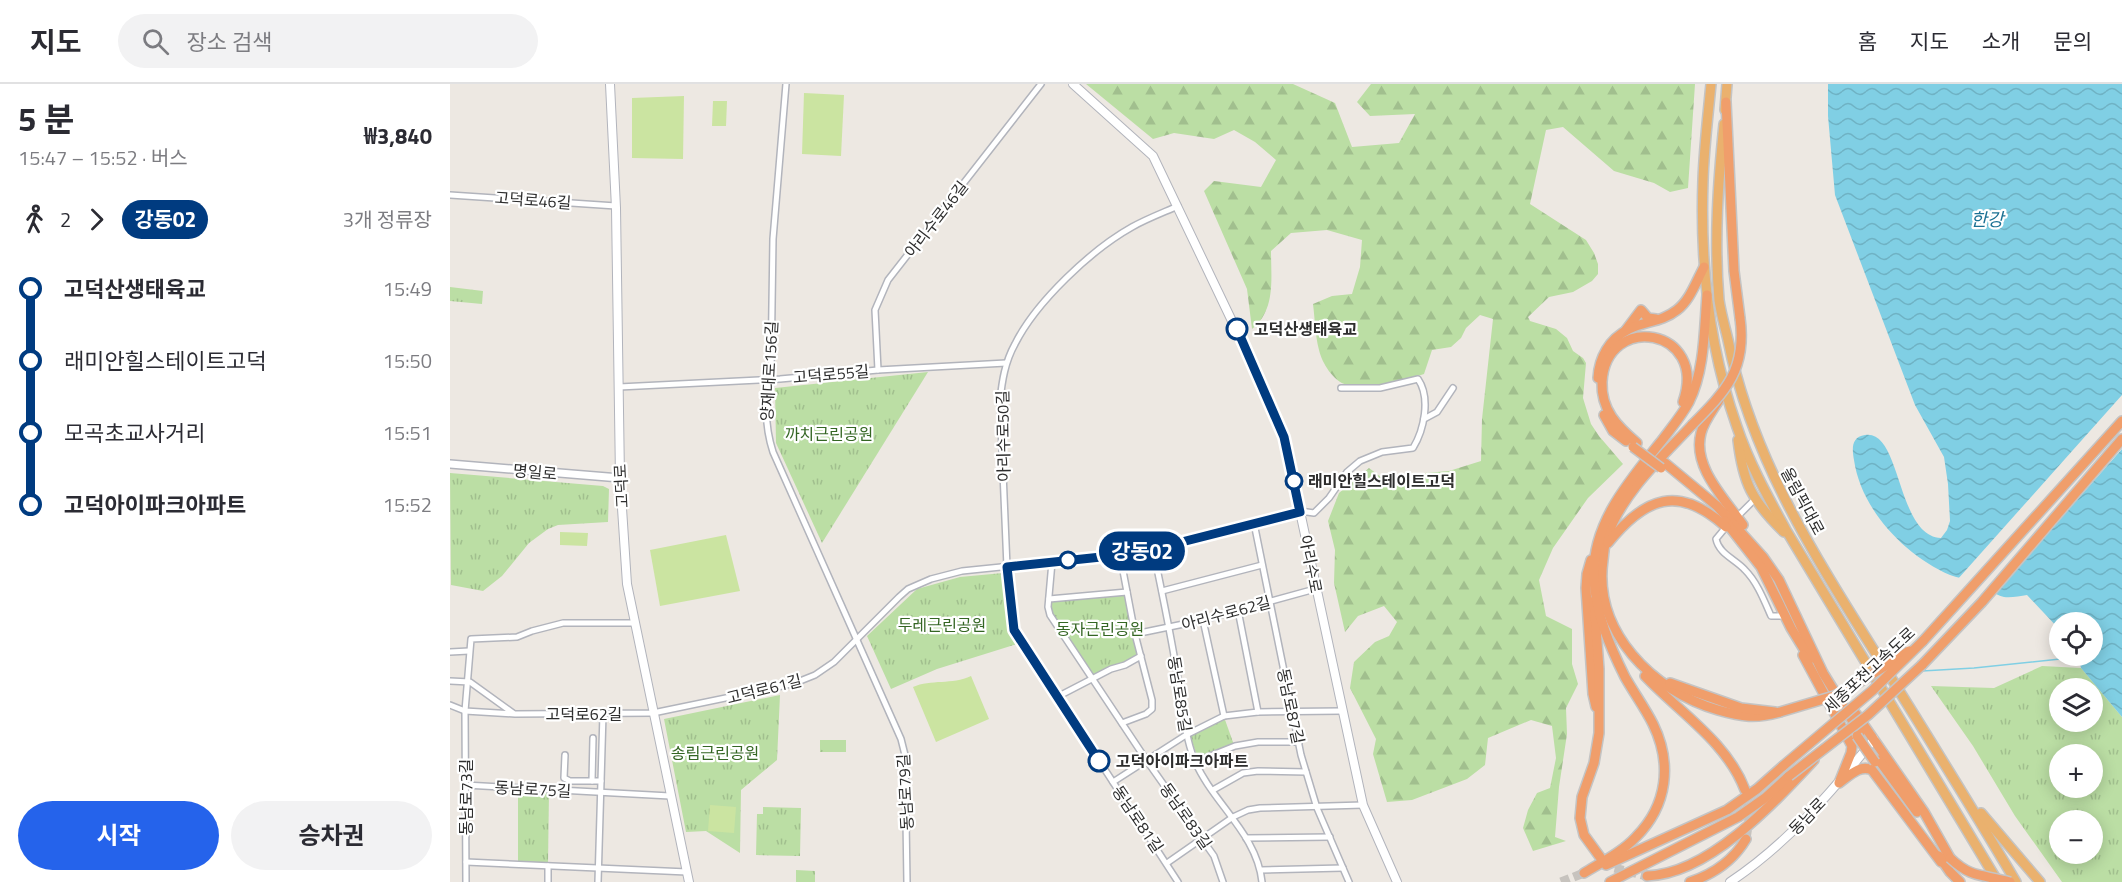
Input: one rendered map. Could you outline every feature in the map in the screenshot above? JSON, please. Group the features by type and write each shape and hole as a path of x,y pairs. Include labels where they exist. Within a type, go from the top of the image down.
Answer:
{"highway":[{"name":"올림픽대로","path":"1710,84 1703,181 1704,267 1723,382 1737,428 1760,481 1791,539 1998,882"},
{"name":"올림픽대로","path":"1727,84 1718,185 1719,302 1732,363 1750,420 1771,472 1795,521 2016,882"},
{"path":"1726,102 1734,271 1742,335 1738,364 1733,378 1701,431 1700,452 1707,473 1779,580 1806,662 1852,746 1839,783"},
{"path":"1624,332 1667,317 1687,300 1704,267"},
{"path":"1600,857 1584,835 1580,818 1582,797 1594,763 1600,717 1594,578 1605,522 1623,489 1675,424 1690,401 1703,354 1707,295"},
{"path":"1667,317 1648,318 1641,310 1624,332 1606,348 1599,362 1597,391 1600,406 1608,425 1718,506 1763,557"},
{"path":"1635,445 1613,421 1602,390 1609,356 1625,341 1650,337 1664,341 1676,349 1682,357 1688,378 1686,393 1675,424"},
{"path":"1600,717 1593,694 1586,588 1589,565 1636,486 1721,396"},
{"name":"세종포천고속도로","path":"1594,578 1597,601 1614,652 1659,738 1664,754 1665,769 1664,789 1647,824 1626,846 1584,873 1630,855 1727,810 1757,789 1873,690 1923,641 2122,421"},
{"path":"1737,428 1741,462 1748,485 1763,511 1791,539"},
{"name":"세종포천고속도로","path":"1610,882 1738,817 1791,779 1827,745 1893,694 1949,638 2122,439"},
{"path":"1663,465 1714,509 1761,567 1785,616 1795,625 1924,812 1946,860"},
{"path":"1738,538 1707,512 1692,504 1674,500 1656,502 1638,512 1601,547 1605,603 1628,651 1643,674 1722,750 1735,766 1745,790"},
{"path":"1795,625 1858,735 1960,882"},
{"path":"1628,651 1656,679 1686,698 1736,715 1762,718 1834,696 1923,641"},
{"path":"1839,783 1859,769 1872,770 1946,860 1973,874 2010,882"},
{"path":"1647,876 1674,873 1717,849 1739,833 1791,779"},
{"path":"1963,792 2040,882"},
{"path":"1690,882 1703,878 1722,867 1733,858 1746,839"}],"main road":[{"name":"고덕로","path":"610,84 616,206 620,478 627,584 689,882"},
{"name":"아리수로","path":"1073,84 1153,156 1254,367 1284,437 1363,805 1397,882"},
{"name":"동남로","path":"1730,882 1775,849 1839,783 1874,739"}],"street":[{"name":"양재대로156길","path":"786,84 773,239 771,370 767,386 766,430 773,452 858,639"},
{"name":"아리수로46길","path":"878,370 875,309 888,280 1041,84"},
{"name":"고덕로46길","path":"450,195 616,206"},
{"name":"아리수로50길","path":"1007,567 1000,401 1006,363 1015,342 1038,309 1079,266 1112,239 1178,206"},
{"name":"고덕로55길","path":"619,387 1006,363"},
{"path":"1341,388 1380,388 1418,379 1424,402 1424,419 1437,412 1453,388"},
{"name":"고덕로61길","path":"653,713 795,683 815,675 834,662 908,589 931,579 962,571 1120,555 1153,549 1300,512 1314,513 1329,498 1347,472 1360,461 1382,452 1413,448 1424,419"},
{"name":"명일로","path":"450,464 620,478"},
{"path":"1755,499 1716,538 1718,545 1745,570 1762,595 1771,616 1785,616"},
{"name":"동남로87길","path":"1254,523 1306,772 1317,808 1349,882"},
{"name":"동남로85길","path":"1153,549 1169,628 1186,735 1195,762 1245,838 1261,870 1262,882"},
{"path":"1120,555 1135,634 1152,700 1152,709 1146,714 1122,723"},
{"name":"동남로83길","path":"1052,562 1050,615 1147,762 1214,856 1223,882"},
{"path":"1162,591 1262,565"},
{"name":"동남로81길","path":"1007,567 1014,630 1178,882"},
{"name":"아리수로62길","path":"1135,634 1203,620 1315,589"},
{"path":"1049,599 1127,592"},
{"path":"1238,610 1258,712"},
{"path":"1203,620 1224,716"},
{"path":"450,652 469,651 471,639 517,637 563,623 635,623"},
{"name":"동남로79길","path":"858,639 894,719 904,755 907,882"},
{"name":"동남로73길","path":"466,882 465,711 469,651"},
{"path":"1056,697 1141,656"},
{"path":"450,681 470,682 515,714"},
{"name":"고덕로62길","path":"450,705 465,711 515,714 653,713"},
{"path":"1113,782 1186,735 1224,716 1258,712 1342,711"},
{"path":"598,882 603,714"},
{"path":"592,781 593,738"},
{"path":"1195,762 1235,746 1258,742 1299,742"},
{"path":"565,755 564,778 570,781 602,781"},
{"path":"1213,790 1243,773 1306,772"},
{"name":"동남로75길","path":"465,785 670,796"},
{"path":"1167,862 1248,810 1363,805"},
{"path":"1245,838 1330,837"},
{"path":"466,862 687,872"},
{"path":"548,866 548,882"},
{"path":"1261,870 1342,868"}],"green space":[{"path":"1086,84 1293,84 1335,103 1352,147 1399,143 1415,114 1370,116 1357,102 1371,84 1695,84 1688,188 1670,192 1654,183 1614,171 1563,127 1546,130 1530,204 1586,240 1598,264 1598,274 1592,281 1573,292 1549,297 1528,317 1530,321 1556,329 1567,338 1573,351 1583,358 1586,363 1583,398 1591,424 1623,464 1588,498 1553,548 1539,580 1546,616 1572,629 1572,664 1578,684 1566,708 1567,734 1559,787 1555,837 1566,841 1533,851 1523,828 1528,810 1537,793 1550,788 1556,758 1552,726 1531,720 1488,738 1485,765 1467,779 1412,800 1387,802 1373,754 1376,739 1350,688 1354,662 1375,642 1389,636 1397,622 1384,606 1358,616 1345,632 1334,583 1335,550 1328,521 1339,493 1369,468 1389,483 1413,474 1449,471 1481,461 1482,419 1493,319 1480,315 1451,347 1432,350 1424,374 1375,386 1365,387 1342,383 1325,366 1320,355 1313,304 1332,296 1352,294 1360,267 1362,240 1327,230 1291,233 1271,251 1269,303 1260,321 1252,329 1247,289 1204,191 1214,181 1261,187 1276,160 1255,142 1234,130 1214,139 1174,133 1153,139"},
{"path":"804,93 844,95 841,156 802,154"},
{"path":"684,96 683,159 632,158 632,98"},
{"path":"713,101 727,101 726,126 712,126"},
{"path":"450,287 483,291 482,304 450,301"},
{"name":"까치근린공원","path":"928,372 822,543 776,443 775,388"},
{"path":"450,473 603,486 609,489 608,522 558,525 548,529 529,543 502,576 483,591 451,585"},
{"path":"560,532 588,533 587,546 560,545"},
{"path":"726,535 740,591 660,606 650,550"},
{"name":"두레근린공원","path":"1003,573 1011,631 1017,644 937,669 891,689 867,636 917,589 960,577"},
{"name":"동자근린공원","path":"1127,592 1141,656 1092,679 1050,615 1049,599"},
{"path":"2042,666 2081,668 2089,678 2049,678 2049,732 2103,732 2103,694 2122,717 2122,882 2062,882 2049,864 2103,864 2103,810 2049,810 2049,864 2015,816 1973,746 1931,686 1994,688"},
{"path":"971,676 989,719 936,742 913,687"},
{"name":"송림근린공원","path":"780,695 777,760 741,790 740,853 706,831 686,832 664,719"},
{"path":"1224,717 1234,745 1198,759 1189,733"},
{"path":"820,740 846,740 846,752 820,752"},
{"path":"518,790 549,791 548,864 518,862"},
{"path":"710,805 736,807 734,833 708,831"},
{"path":"763,807 801,808 800,856 756,855 757,814 763,814"},
{"path":"796,870 815,871 815,882 796,882"}],"water":[{"name":"한강","path":"1828,84 2122,84 2122,717 2103,694 2103,678 2089,678 2080,666 2103,666 2103,612 2049,612 2049,618 2027,595 2004,597 1979,584 1950,575 1901,543 1875,513 1865,496 1858,478 1853,452 1857,438 1865,435 1877,438 1886,448 1915,520 1926,533 1941,538 1947,530 1950,521 1944,457 1915,405 1835,195 1828,116"}],"pier":[{"path":"2122,395 2122,449 1993,595 1977,586 1957,580"}],"waterway":[{"path":"1922,671 2049,660"}],"tunnel":[{"path":"1745,790 1750,813 1746,839"},
{"path":"1604,860 1614,868 1647,876"},
{"path":"1561,882 1584,873"}],"bus line":[{"name":"강동02","path":"1099,761 1014,630 1007,567 1120,555 1158,548 1300,512 1284,437 1237,329"}],"place":[{"name":"고덕산생태육교","path":"1237,329"},
{"name":"래미안힐스테이트고덕","path":"1294,481"},
{"name":"고덕아이파크아파트","path":"1099,761"}]}
